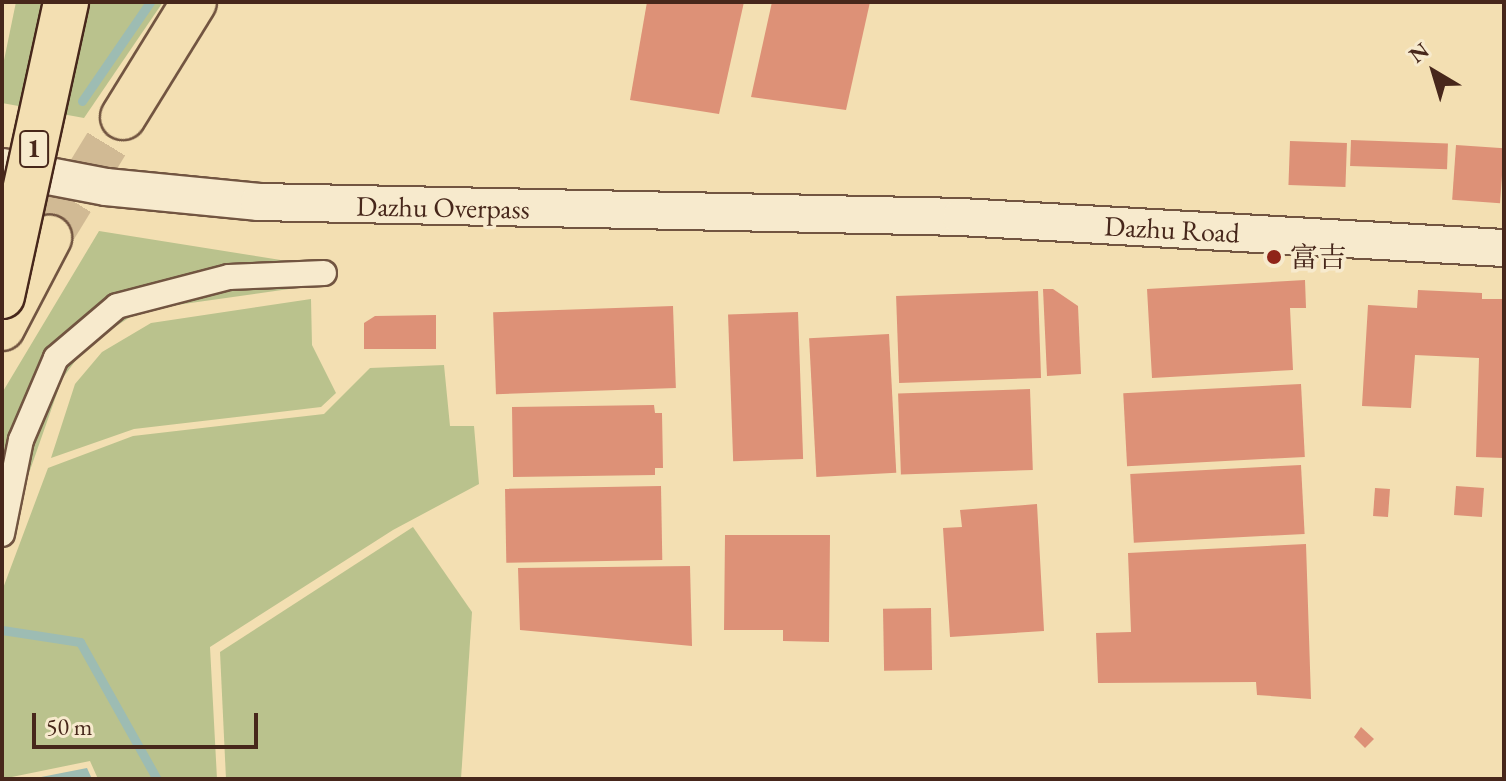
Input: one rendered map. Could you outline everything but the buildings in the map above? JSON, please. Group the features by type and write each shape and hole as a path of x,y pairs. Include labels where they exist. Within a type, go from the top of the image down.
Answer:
{"highway":[{"name":"1","path":"2,296 66,2"},
{"path":"123,117 194,2"},
{"path":"2,328 49,238"}],"main road":[{"name":"Dazhu Overpass","path":"2,167 106,187 259,202 888,216"},
{"name":"Dazhu Road","path":"888,216 1504,248"}],"street":[{"path":"2,534 21,440 56,358 117,306 229,277 324,273"}],"green space":[{"path":"16,2 163,2 84,118 2,103 2,70"},
{"path":"99,231 312,265 310,286 141,310 87,345 62,379 2,550 2,393"},
{"path":"311,299 312,345 336,393 321,407 134,429 51,458 75,384 102,352 151,323"},
{"path":"444,365 450,426 474,426 479,484 393,530 210,647 217,779 98,779 90,761 2,779 2,591 48,468 133,436 324,414 370,368"},
{"path":"413,527 472,612 461,779 226,779 220,652"}],"water":[{"path":"87,768 92,779 31,779"}],"waterway":[{"path":"82,101 150,2"},
{"path":"2,630 80,642 157,779"}],"tunnel":[{"path":"49,238 123,117"}],"place":[{"name":"富吉","path":"1274,257"}]}
